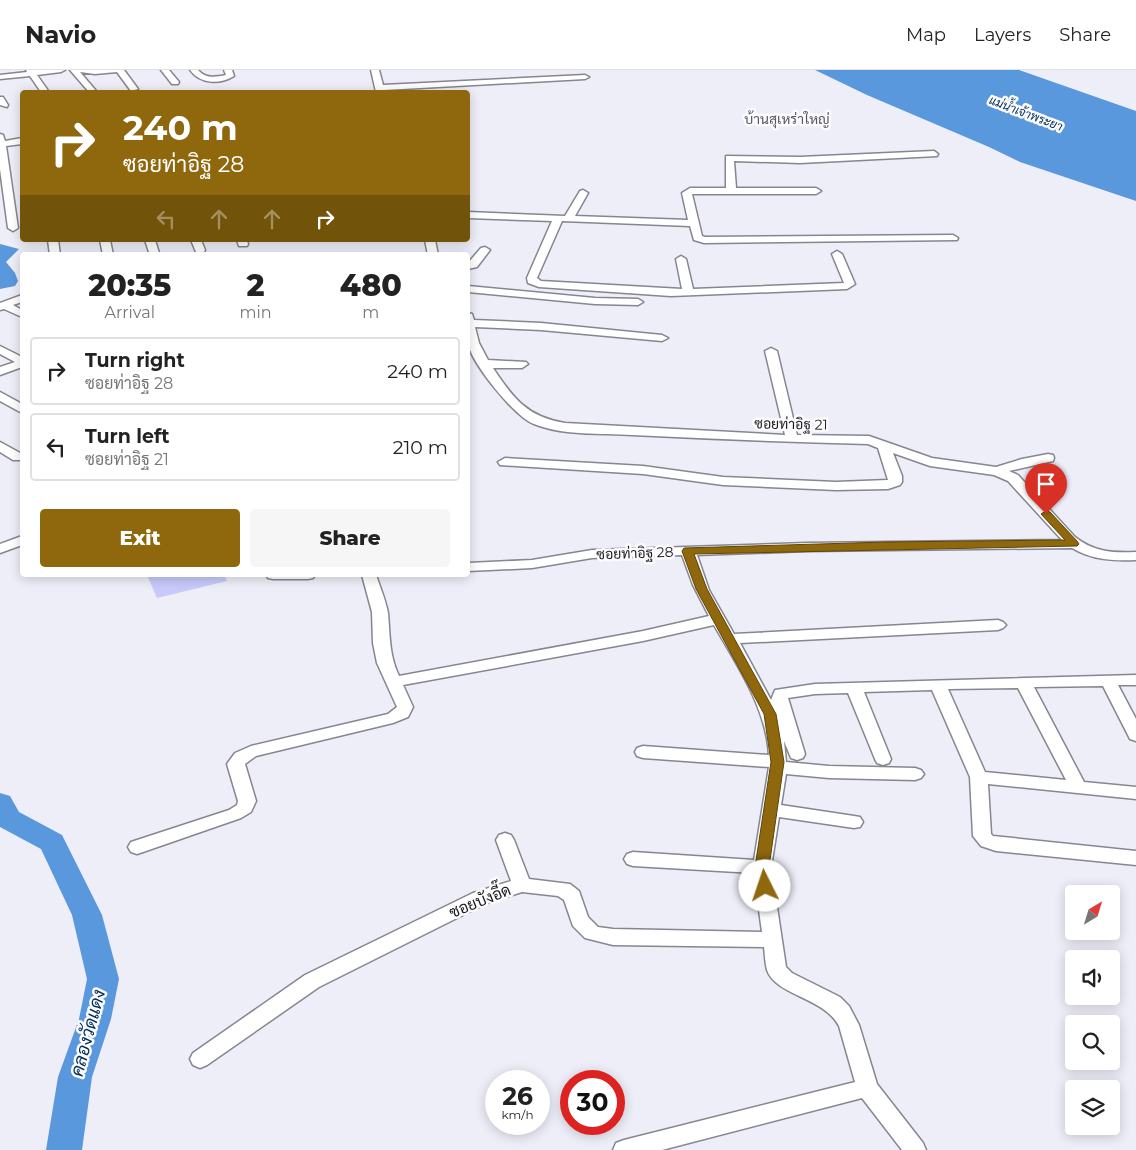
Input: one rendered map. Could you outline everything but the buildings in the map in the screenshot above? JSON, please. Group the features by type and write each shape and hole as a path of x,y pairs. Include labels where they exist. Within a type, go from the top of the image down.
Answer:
{"street":[{"path":"0,77 61,70"},
{"path":"74,70 91,90"},
{"path":"82,70 95,72 116,70"},
{"path":"120,70 134,89"},
{"path":"166,70 175,82"},
{"path":"194,70 199,78 204,80 230,76 228,70"},
{"path":"375,70 379,90 474,79 539,76 585,77"},
{"path":"31,72 44,90"},
{"path":"0,229 18,227 0,140 20,141"},
{"path":"731,189 730,158 800,160 934,154"},
{"path":"816,191 731,189 690,191 687,193 698,238 704,240 953,238"},
{"path":"583,193 563,219 532,281 539,284 631,291 688,292 847,286 850,284 837,254"},
{"path":"470,215 693,223"},
{"path":"470,266 473,266 485,250"},
{"path":"681,259 688,292"},
{"path":"470,289 595,301 638,302"},
{"path":"2,306 20,299"},
{"path":"2,306 20,313"},
{"path":"591,332 595,319"},
{"path":"470,320 662,338"},
{"name":"ซอยท่าอิฐ 21","path":"470,330 472,341 483,361 517,406 528,416 544,424 565,428 792,439 869,440 883,444 908,456 930,462 997,471 1013,478 1022,486 1074,544 1093,555 1114,557 1136,556"},
{"path":"0,349 20,361"},
{"path":"771,351 792,439"},
{"path":"470,358 483,361 522,364"},
{"path":"0,371 20,363"},
{"path":"0,396 20,408"},
{"path":"505,462 643,470 723,481 836,486 888,485 895,482 895,476 883,444"},
{"path":"0,446 18,457"},
{"path":"997,471 1022,463 1048,458"},
{"path":"0,548 20,541"},
{"name":"ซอยท่าอิฐ 28","path":"470,567 532,564 592,554 886,545 1074,544"},
{"path":"688,551 702,589 770,714 778,764 762,867 777,970 785,979 833,1003 842,1012 849,1025 867,1088 915,1150"},
{"path":"136,847 235,814 245,808 247,801 236,764 241,757 251,752 393,718 402,713 405,707 386,663 381,643 380,612 369,577"},
{"path":"394,682 643,636 718,619"},
{"path":"729,639 998,625"},
{"path":"797,754 779,700 782,694 815,689 1136,680"},
{"path":"1108,681 1136,735"},
{"path":"1024,684 1078,787"},
{"path":"938,685 979,777 982,836 987,841 996,844 1136,858"},
{"path":"854,688 882,759"},
{"path":"643,752 732,756 829,772 914,774"},
{"path":"979,777 1136,793"},
{"path":"771,810 854,822"},
{"path":"505,840 522,885"},
{"path":"634,859 762,867"},
{"name":"ซอยบังอี๊ด","path":"200,1059 312,981 480,898 522,885 563,889 572,896 580,921 592,933 614,938 773,940"},
{"path":"624,1150 867,1088"}],"shaded area":[{"path":"148,577 225,577 227,581 157,598"}],"water":[{"name":"แม่น้ำเจ้าพระยา","path":"815,70 1019,70 1136,111 1136,201 1020,162 867,95"},
{"path":"0,244 19,249 6,262 15,273 18,281 15,286 0,289"}],"waterway":[{"name":"คลองวัดแดง","path":"0,803 8,819 52,842 87,915 103,979 95,1019 75,1077 64,1150"}],"district":[{"name":"บ้านสุเหร่าใหญ่","path":"787,119"}],"route":[{"path":"765,886 762,867 778,767 770,714 702,589 688,551 886,545 1074,544 1046,514"}]}
